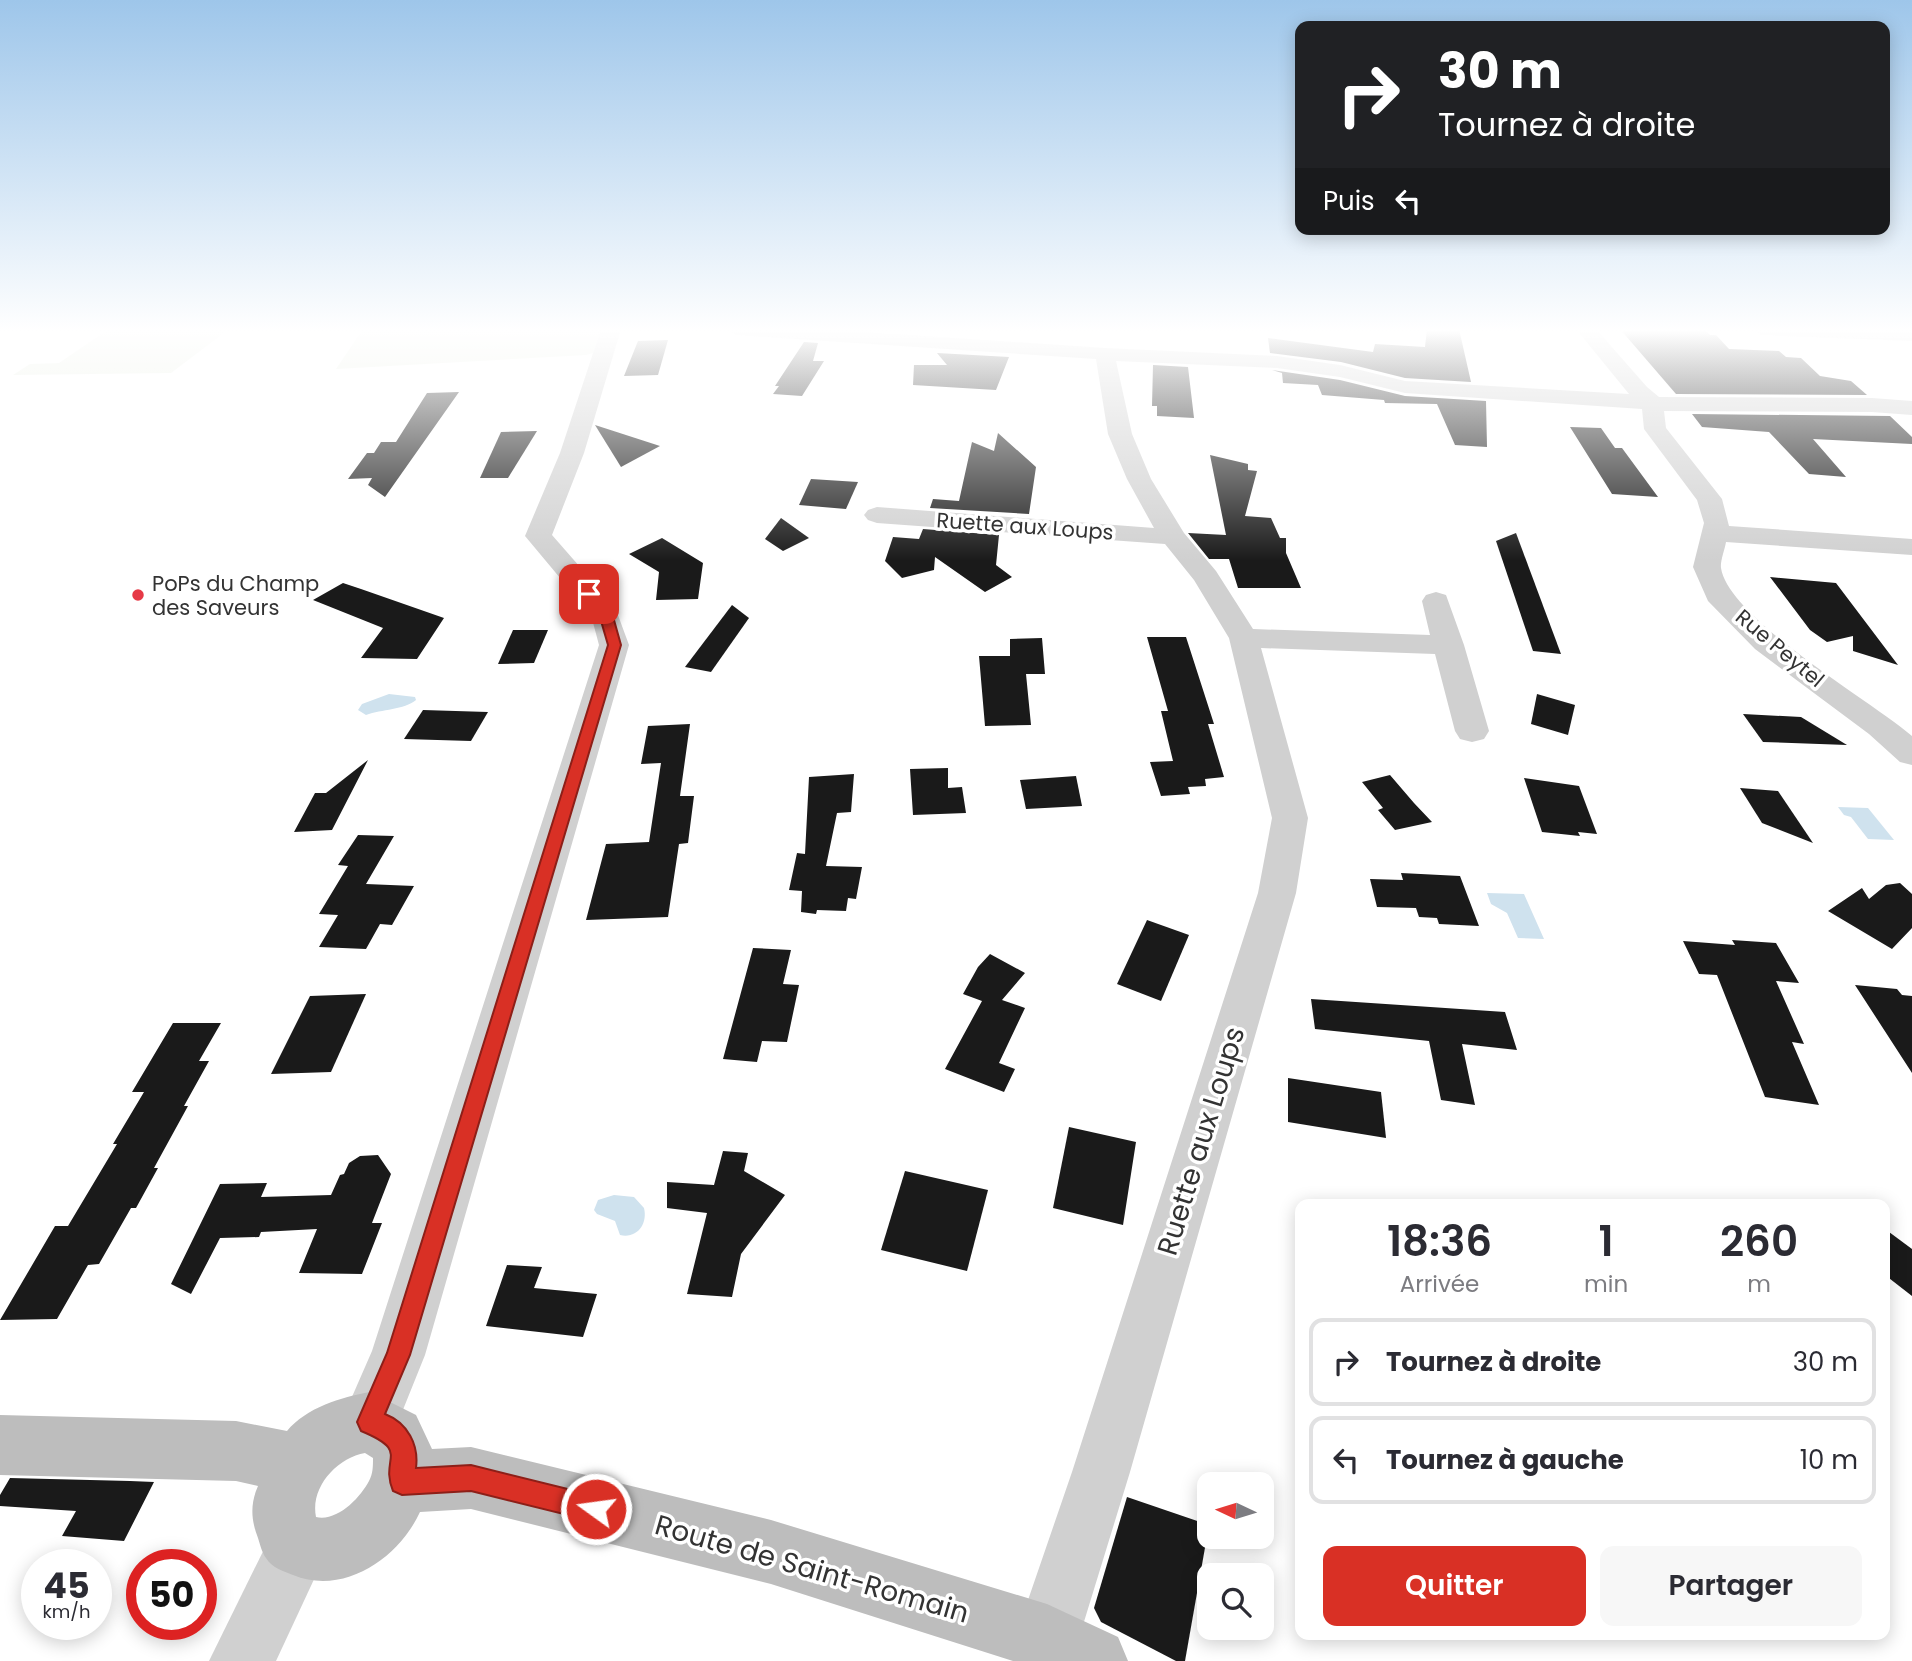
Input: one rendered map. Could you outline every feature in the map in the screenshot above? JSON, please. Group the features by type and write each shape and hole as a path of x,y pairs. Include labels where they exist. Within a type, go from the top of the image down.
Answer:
{"main road":[{"path":"370,1422 387,1427 400,1440 405,1459 402,1482 390,1508 369,1530 345,1546 319,1551 299,1545 287,1531 283,1510 287,1487 299,1464 328,1436 345,1426 370,1422"},
{"path":"0,1445 236,1451 299,1464"},
{"name":"Route de Saint-Romain","path":"402,1482 471,1478 771,1552 1070,1650"}],"street":[{"path":"370,1422 398,1355 614,645 606,613 538,536 572,453 587,407"},
{"name":"Ruette aux Loups","path":"1070,1650 1101,1472 1277,893 1290,818 1244,638 1206,577 1173,537 1139,479 1120,434 1115,407"},
{"name":"Rue Peytel","path":"1654,407 1655,429 1709,499 1717,523 1707,567 1718,595 1766,643 1881,727 1912,754"},
{"path":"1885,407 1912,408"},
{"name":"Ruette aux Loups","path":"877,515 1173,537"},
{"path":"1713,533 1912,547"},
{"path":"1436,601 1472,731"},
{"path":"1244,638 1448,645"},
{"path":"242,1661 299,1545"}],"water":[{"path":"389,694 415,697 416,700 405,706 366,715 358,710 362,704"},
{"path":"1838,807 1868,808 1894,840 1868,839 1851,817 1844,815"},
{"path":"1487,893 1524,894 1544,939 1518,938 1507,913 1491,904"},
{"path":"614,1195 634,1197 644,1208 643,1225 631,1235 620,1235 615,1221 597,1214 594,1210 598,1200"}],"building":[{"path":"418,407 449,407 385,497 368,485 372,478 348,479 367,453 374,453 381,442 396,442"},
{"path":"1157,407 1193,407 1194,418 1157,416"},
{"path":"1438,407 1486,407 1487,447 1455,445"},
{"path":"1692,414 1890,416 1912,437 1912,444 1813,439 1846,477 1809,474 1769,432 1702,427"},
{"path":"595,425 660,446 621,467"},
{"path":"1570,427 1601,428 1615,448 1622,448 1658,497 1612,494"},
{"path":"537,431 508,478 480,478 501,432"},
{"path":"998,433 1036,467 1029,514 930,508 933,499 959,501 972,442 994,451"},
{"path":"1210,455 1248,464 1248,470 1257,471 1245,516 1271,518 1280,538 1286,538 1286,553 1301,588 1238,588 1229,559 1209,559 1188,533 1226,535"},
{"path":"811,479 858,482 846,509 799,505"},
{"path":"781,518 809,538 783,551 765,539"},
{"path":"923,529 999,535 996,565 1012,577 985,592 935,557 934,570 902,578 885,561 893,537 919,539"},
{"path":"1516,533 1561,654 1533,651 1496,541"},
{"path":"662,538 703,563 698,599 656,600 659,572 629,554"},
{"path":"1770,577 1836,583 1898,665 1853,651 1853,636 1827,642 1810,630"},
{"path":"343,583 444,618 417,659 361,658 383,628 313,600"},
{"path":"732,605 749,618 711,672 685,667"},
{"path":"513,630 548,630 534,663 498,664"},
{"path":"1147,637 1186,637 1214,724 1208,724 1224,777 1205,779 1206,786 1188,787 1190,794 1161,796 1150,762 1173,761 1161,711 1168,711"},
{"path":"1042,638 1045,674 1026,674 1031,725 985,726 979,656 1010,656 1010,639"},
{"path":"1537,694 1575,705 1568,735 1531,724"},
{"path":"423,710 488,712 471,741 404,739"},
{"path":"1743,714 1801,717 1847,745 1763,742"},
{"path":"690,724 680,796 694,796 688,843 679,844 668,917 586,920 606,844 649,842 661,763 641,764 648,726"},
{"path":"368,760 332,830 294,832 315,793 326,793"},
{"path":"948,768 948,788 962,787 966,813 913,815 910,769"},
{"path":"854,774 851,812 837,813 826,866 862,867 856,899 848,898 846,911 817,910 816,914 801,912 802,891 789,890 797,853 805,854 809,777"},
{"path":"1390,775 1432,822 1395,830 1378,810 1383,808 1362,782"},
{"path":"1076,776 1082,806 1026,809 1020,780"},
{"path":"1524,778 1579,786 1597,834 1578,832 1580,836 1542,832"},
{"path":"1740,788 1778,791 1813,843 1762,823"},
{"path":"358,835 394,836 366,884 414,886 392,925 380,924 366,949 319,947 338,915 319,914 348,866 338,865"},
{"path":"1401,873 1460,876 1479,926 1439,924 1437,918 1419,917 1416,908 1377,907 1370,879 1403,880"},
{"path":"1900,883 1912,894 1912,928 1892,949 1828,911 1862,888 1869,899 1886,885"},
{"path":"1147,920 1189,935 1161,1001 1117,984"},
{"path":"1732,940 1776,943 1799,983 1776,981 1804,1044 1792,1042 1819,1105 1765,1097 1717,975 1699,974 1683,941 1735,945"},
{"path":"753,948 791,950 783,984 799,985 787,1042 762,1041 757,1062 723,1059"},
{"path":"990,954 1025,973 1002,1000 1025,1008 999,1063 1015,1069 1004,1092 945,1069 982,1001 963,994 978,967"},
{"path":"1855,985 1897,989 1902,995 1912,996 1912,1073"},
{"path":"366,994 331,1072 271,1074 310,996"},
{"path":"1311,999 1505,1012 1517,1050 1462,1044 1475,1105 1441,1100 1429,1041 1315,1029"},
{"path":"173,1023 221,1023 199,1061 209,1061 184,1106 188,1106 154,1168 158,1168 136,1208 131,1208 99,1264 88,1265 57,1319 0,1320 55,1226 68,1226 117,1144 113,1144 144,1092 132,1092"},
{"path":"1288,1078 1381,1092 1386,1138 1288,1122"},
{"path":"1069,1127 1136,1142 1123,1225 1053,1208"},
{"path":"723,1151 748,1153 744,1171 785,1195 741,1254 732,1297 687,1294 707,1213 667,1208 667,1182 714,1185"},
{"path":"378,1155 391,1174 372,1223 382,1223 362,1274 299,1273 317,1229 261,1232 259,1237 220,1238 191,1294 171,1284 220,1184 267,1183 261,1197 331,1195 349,1163 360,1156"},
{"path":"905,1171 988,1190 967,1271 881,1250"},
{"path":"1890,1233 1912,1249 1912,1296 1890,1279"},
{"path":"507,1265 542,1267 534,1288 597,1294 583,1337 486,1326"},
{"path":"10,1478 154,1482 124,1541 62,1536 76,1511 0,1506 0,1495"},
{"path":"1127,1497 1197,1521 1197,1549 1205,1549 1202,1563 1197,1563 1197,1593 1185,1661 1176,1661 1101,1622 1094,1608"}],"place":[{"name":"PoPs du Champ des Saveurs","path":"138,595"}],"route":[{"path":"589,594 606,613 614,645 398,1355 370,1422 387,1427 400,1440 405,1459 402,1482 471,1478 596,1509"}]}
